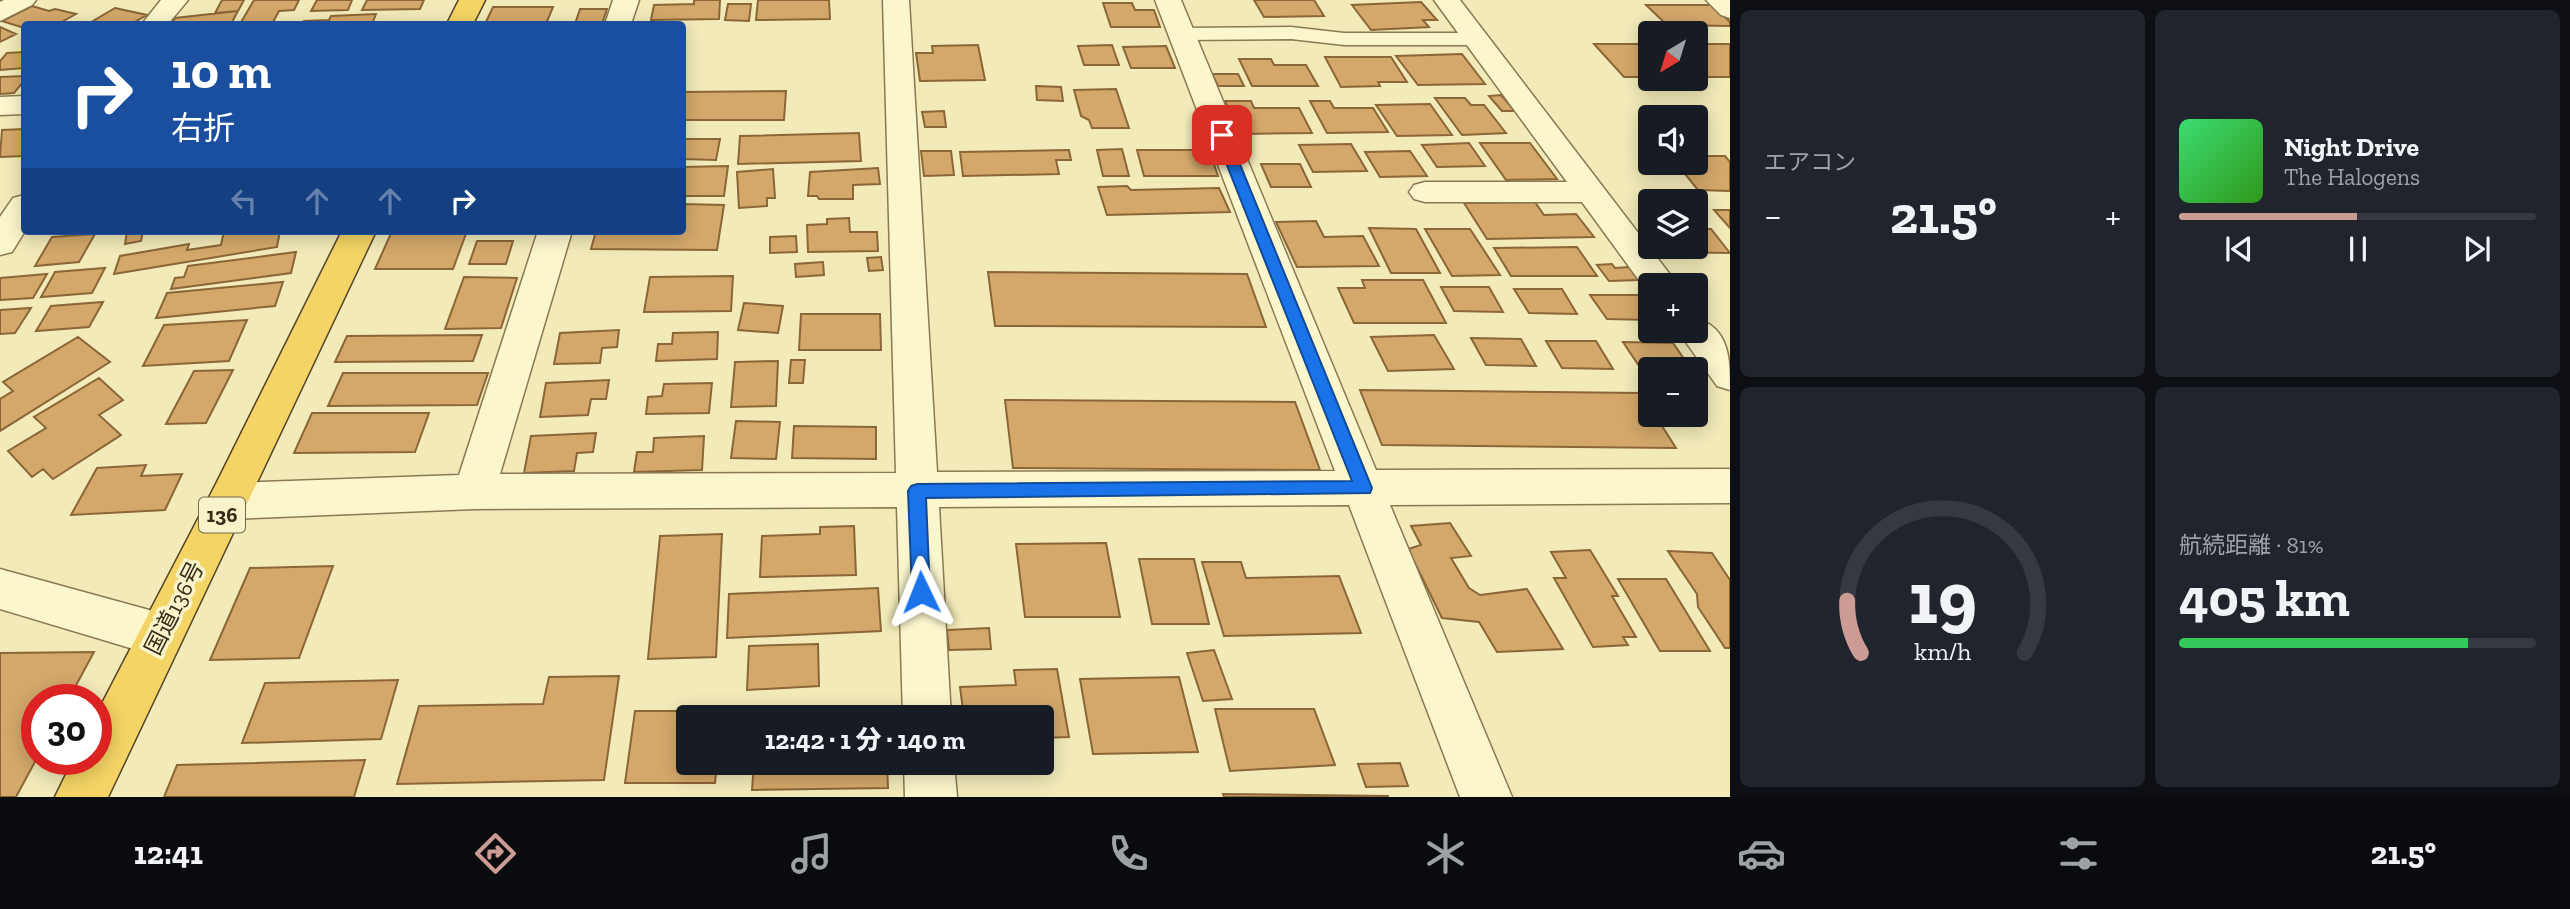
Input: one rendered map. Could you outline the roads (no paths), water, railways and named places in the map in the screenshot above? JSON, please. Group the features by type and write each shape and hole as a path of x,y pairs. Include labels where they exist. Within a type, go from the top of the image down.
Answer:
{"highway":[{"path":"462,21 472,0"},
{"name":"国道136号","path":"81,797 229,501 357,235"}],"street":[{"path":"0,13 23,0"},
{"path":"158,21 175,0"},
{"path":"619,21 626,0"},
{"path":"896,0 926,705"},
{"path":"1447,0 1652,273"},
{"path":"1719,0 1730,10"},
{"path":"1174,17 1486,797"},
{"path":"0,106 21,104"},
{"path":"1425,192 1591,192"},
{"path":"0,244 21,210"},
{"path":"474,492 554,235"},
{"path":"1705,343 1730,376"},
{"path":"229,501 474,492 1730,486"},
{"path":"0,589 160,635"},
{"path":"930,775 931,797"}],"lane":[{"path":"1174,17 1344,39 1476,39"}]}
